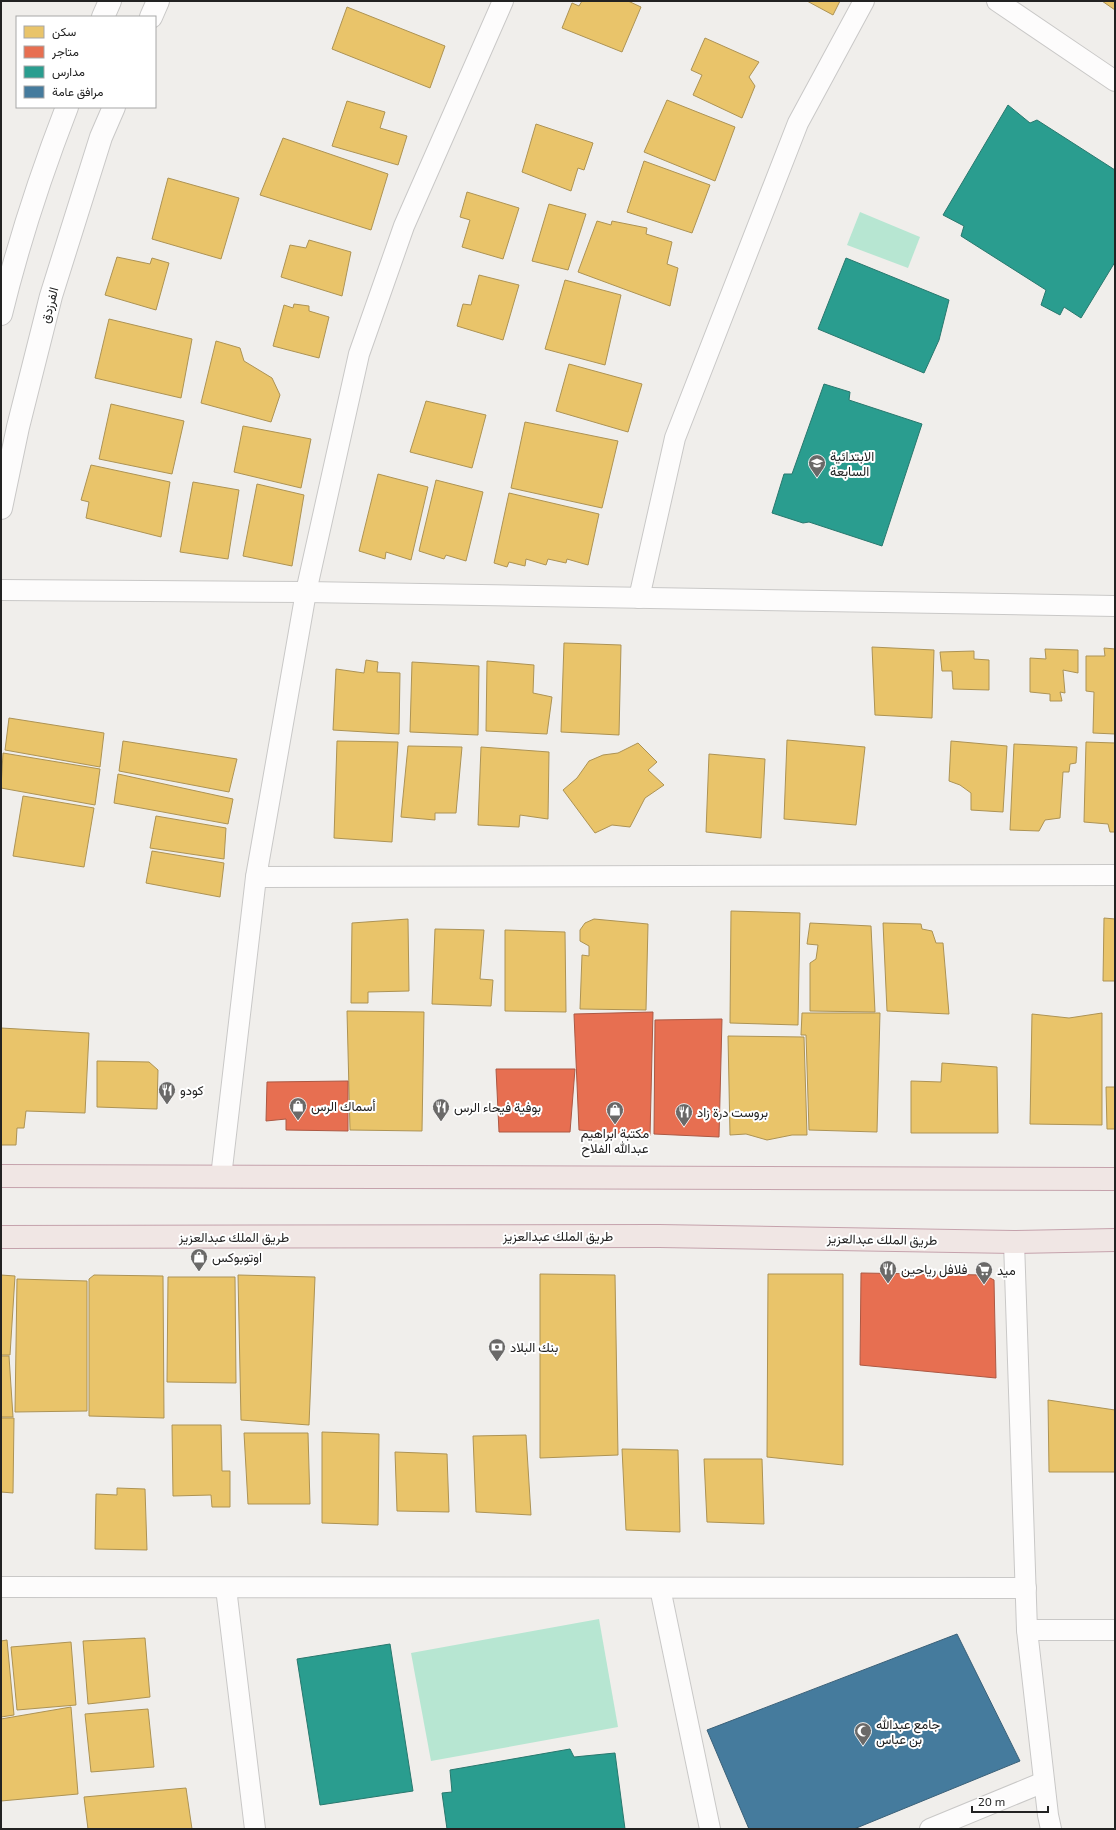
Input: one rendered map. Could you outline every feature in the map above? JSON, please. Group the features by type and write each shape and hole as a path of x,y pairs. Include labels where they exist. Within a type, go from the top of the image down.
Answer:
{"highway":[{"path":"1,1176 1115,1179"},
{"name":"طريق الملك عبدالعزيز","path":"1,1237 659,1236 1014,1242 1115,1240"}],"street":[{"path":"103,16 110,1"},
{"path":"151,16 158,1"},
{"path":"221,1177 256,877 306,592 359,354 404,226 503,1"},
{"path":"639,598 675,438 798,123 864,1"},
{"path":"997,1 1115,81"},
{"path":"1,314 8,283 46,163 67,108"},
{"name":"الفرزدق","path":"1,508 18,427 51,296 101,137 114,108"},
{"path":"1,590 306,592 1115,606"},
{"path":"256,877 1115,875"},
{"path":"1014,1242 1027,1630 1044,1782 1052,1829"},
{"path":"1,1587 1026,1588"},
{"path":"226,1588 255,1829"},
{"path":"660,1588 710,1829"},
{"path":"1027,1630 1115,1630"},
{"path":"930,1829 1044,1782"}],"green space":[{"path":"860,212 920,237 908,268 847,245"},
{"path":"599,1619 618,1727 431,1761 411,1653"}],"building: سكن":[{"path":"582,1 628,1 641,7 622,52 562,28 572,3 579,6"},
{"path":"807,1 840,1 833,15"},
{"path":"1102,1 1115,1 1115,10"},
{"path":"347,7 445,46 430,88 332,49"},
{"path":"705,38 759,62 749,77 755,86 742,118 693,95 702,75 691,70"},
{"path":"667,100 735,127 715,181 644,152"},
{"path":"347,101 385,112 380,128 407,136 398,165 332,146"},
{"path":"536,124 593,143 584,170 578,168 571,191 522,172"},
{"path":"283,138 388,174 371,230 260,195"},
{"path":"644,161 710,185 692,233 627,212"},
{"path":"168,178 239,198 221,259 152,239"},
{"path":"467,192 519,208 503,259 462,247 470,220 460,217"},
{"path":"549,204 586,214 568,270 532,261"},
{"path":"597,221 611,225 612,221 647,228 646,234 672,242 667,264 678,268 670,306 578,272"},
{"path":"309,240 351,252 342,296 281,277 290,245 306,248"},
{"path":"117,257 150,264 152,258 169,263 156,310 105,295"},
{"path":"479,275 519,285 503,340 457,326 463,304 471,305"},
{"path":"565,280 621,295 605,365 545,349"},
{"path":"294,304 309,306 309,311 329,317 319,358 273,346 284,305 293,308"},
{"path":"109,319 192,339 181,398 95,378"},
{"path":"216,341 240,348 244,361 272,378 280,395 271,422 201,403"},
{"path":"569,364 642,384 628,432 556,411"},
{"path":"426,401 486,415 472,468 410,452"},
{"path":"111,404 184,421 172,474 99,459"},
{"path":"525,422 618,441 602,508 511,488"},
{"path":"243,426 311,439 301,488 234,472"},
{"path":"91,465 170,482 161,537 86,518 89,502 81,500"},
{"path":"378,474 428,487 411,560 386,552 385,559 359,551"},
{"path":"436,480 483,492 466,561 446,555 444,559 419,551"},
{"path":"193,482 239,490 228,559 180,552"},
{"path":"257,484 304,495 292,566 243,556"},
{"path":"509,493 599,514 588,565 567,559 566,563 548,559 546,565 526,559 525,566 509,562 507,567 494,563"},
{"path":"564,643 621,645 619,735 561,732"},
{"path":"872,647 934,650 932,718 875,715"},
{"path":"1104,648 1115,649 1115,734 1093,733 1094,692 1086,691 1086,656 1105,656"},
{"path":"1045,649 1078,650 1078,673 1063,670 1065,693 1060,692 1062,701 1050,701 1050,694 1030,692 1030,658 1046,659"},
{"path":"974,651 974,659 989,660 989,690 953,689 952,671 942,671 940,652"},
{"path":"366,660 378,662 377,672 400,673 399,734 333,730 336,669 364,673"},
{"path":"487,661 534,665 533,693 552,697 547,734 486,731"},
{"path":"412,662 479,666 478,735 410,732"},
{"path":"9,718 104,733 100,767 5,750"},
{"path":"787,740 865,747 856,825 784,819"},
{"path":"123,741 237,759 229,792 119,771"},
{"path":"337,741 398,742 392,842 334,838"},
{"path":"951,741 1007,746 1003,812 971,810 971,793 960,785 949,781"},
{"path":"1086,742 1115,743 1115,832 1110,832 1108,824 1084,822"},
{"path":"638,743 657,762 648,770 664,785 645,798 630,827 612,825 595,833 563,790 577,778 589,761 603,755 618,753"},
{"path":"1014,744 1077,747 1076,763 1070,764 1069,772 1063,772 1060,818 1045,820 1039,831 1010,830"},
{"path":"408,746 462,747 456,813 435,813 435,820 401,817"},
{"path":"481,747 549,752 548,819 520,815 519,827 478,825"},
{"path":"3,753 100,769 95,805 1,788"},
{"path":"709,754 765,759 761,838 706,832"},
{"path":"118,774 233,799 228,824 114,803"},
{"path":"23,796 94,808 84,867 13,856"},
{"path":"156,816 226,828 224,859 150,848"},
{"path":"152,851 224,863 220,897 146,883"},
{"path":"731,911 800,913 798,1025 730,1023"},
{"path":"1104,918 1115,919 1115,981 1103,981"},
{"path":"408,919 409,991 368,992 368,1003 351,1003 352,923"},
{"path":"594,919 648,924 646,1010 580,1009 582,955 589,956 589,946 580,941 580,930 585,923"},
{"path":"810,923 871,926 875,1012 810,1011 810,963 816,959 818,945 807,944"},
{"path":"883,923 921,924 922,929 932,931 936,943 943,943 949,1014 887,1011"},
{"path":"435,929 484,930 480,979 493,980 491,1006 432,1004"},
{"path":"505,930 565,932 566,1012 505,1011"},
{"path":"347,1011 424,1012 422,1131 350,1130"},
{"path":"802,1013 880,1013 877,1132 809,1130 806,1035 801,1035"},
{"path":"1102,1013 1102,1125 1030,1124 1032,1014 1069,1018"},
{"path":"1,1028 89,1033 85,1113 26,1111 24,1128 17,1128 16,1145 1,1145"},
{"path":"728,1036 804,1037 807,1135 792,1135 767,1140 746,1134 730,1135"},
{"path":"97,1061 149,1062 158,1070 157,1109 97,1107"},
{"path":"942,1063 997,1067 998,1133 911,1133 911,1081 941,1082"},
{"path":"1106,1087 1115,1087 1115,1129 1107,1129"},
{"path":"540,1274 615,1275 618,1455 540,1458"},
{"path":"768,1274 843,1274 843,1465 767,1457"},
{"path":"1,1275 15,1276 10,1355 1,1355"},
{"path":"94,1275 163,1276 164,1418 89,1416 89,1279"},
{"path":"238,1275 315,1277 309,1425 241,1420"},
{"path":"168,1277 235,1277 236,1383 167,1382"},
{"path":"17,1279 87,1281 87,1411 15,1412"},
{"path":"1,1356 9,1356 13,1417 1,1417"},
{"path":"1048,1400 1115,1410 1115,1472 1049,1472"},
{"path":"1,1418 14,1418 13,1493 1,1492"},
{"path":"172,1425 221,1425 222,1471 230,1471 230,1507 212,1507 211,1495 173,1496"},
{"path":"322,1432 379,1434 378,1525 322,1523"},
{"path":"244,1433 308,1433 310,1504 248,1504"},
{"path":"526,1435 531,1515 476,1512 473,1436"},
{"path":"622,1449 678,1450 680,1532 626,1530"},
{"path":"395,1452 447,1454 449,1512 397,1511"},
{"path":"704,1459 762,1459 764,1524 707,1522"},
{"path":"117,1488 145,1489 147,1550 95,1549 96,1494 117,1495"},
{"path":"145,1638 150,1697 88,1704 83,1641"},
{"path":"7,1640 14,1715 1,1717 1,1641"},
{"path":"71,1642 76,1705 17,1710 11,1647"},
{"path":"71,1707 78,1794 1,1801 1,1719"},
{"path":"148,1709 154,1767 91,1772 85,1714"},
{"path":"186,1788 192,1829 88,1829 84,1797"}],"building: متاجر":[{"path":"653,1012 650,1136 579,1130 574,1014"},
{"path":"722,1019 719,1137 654,1134 655,1020"},
{"path":"496,1069 575,1069 570,1132 499,1132"},
{"path":"348,1081 348,1131 286,1130 286,1119 266,1121 267,1082"},
{"path":"861,1273 984,1275 994,1280 996,1378 860,1365"}],"building: مدارس":[{"path":"1008,105 1030,123 1037,120 1115,170 1115,262 1081,318 1064,307 1060,315 1041,305 1046,290 961,236 964,226 943,215"},
{"path":"846,258 949,300 939,340 924,373 818,329"},
{"path":"824,384 850,392 849,400 922,424 882,546 809,522 803,523 772,513 784,474 792,474"},
{"path":"390,1644 413,1791 320,1805 297,1659"},
{"path":"570,1749 574,1757 615,1753 625,1829 447,1829 442,1793 452,1792 450,1770"}],"building: مرافق عامة":[{"name":"جامع عبدالله بن عباس","path":"957,1634 1020,1761 854,1829 749,1829 707,1730"}],"place":[{"name":"الابتدائية السابعة","path":"817,478"},
{"name":"كودو","path":"167,1105"},
{"name":"أسماك الرس","path":"298,1121"},
{"name":"بوفية فيحاء الرس","path":"441,1122"},
{"name":"مكتبة ابراهيم عبدالله الفلاح","path":"615,1125"},
{"name":"بروست درة زاد","path":"684,1127"},
{"name":"اوتوبوكس","path":"199,1272"},
{"name":"فلافل رياحين","path":"888,1284"},
{"name":"ميد","path":"984,1285"},
{"name":"بنك البلاد","path":"497,1362"},
{"name":"جامع عبدالله بن عباس","path":"863,1746"}]}
